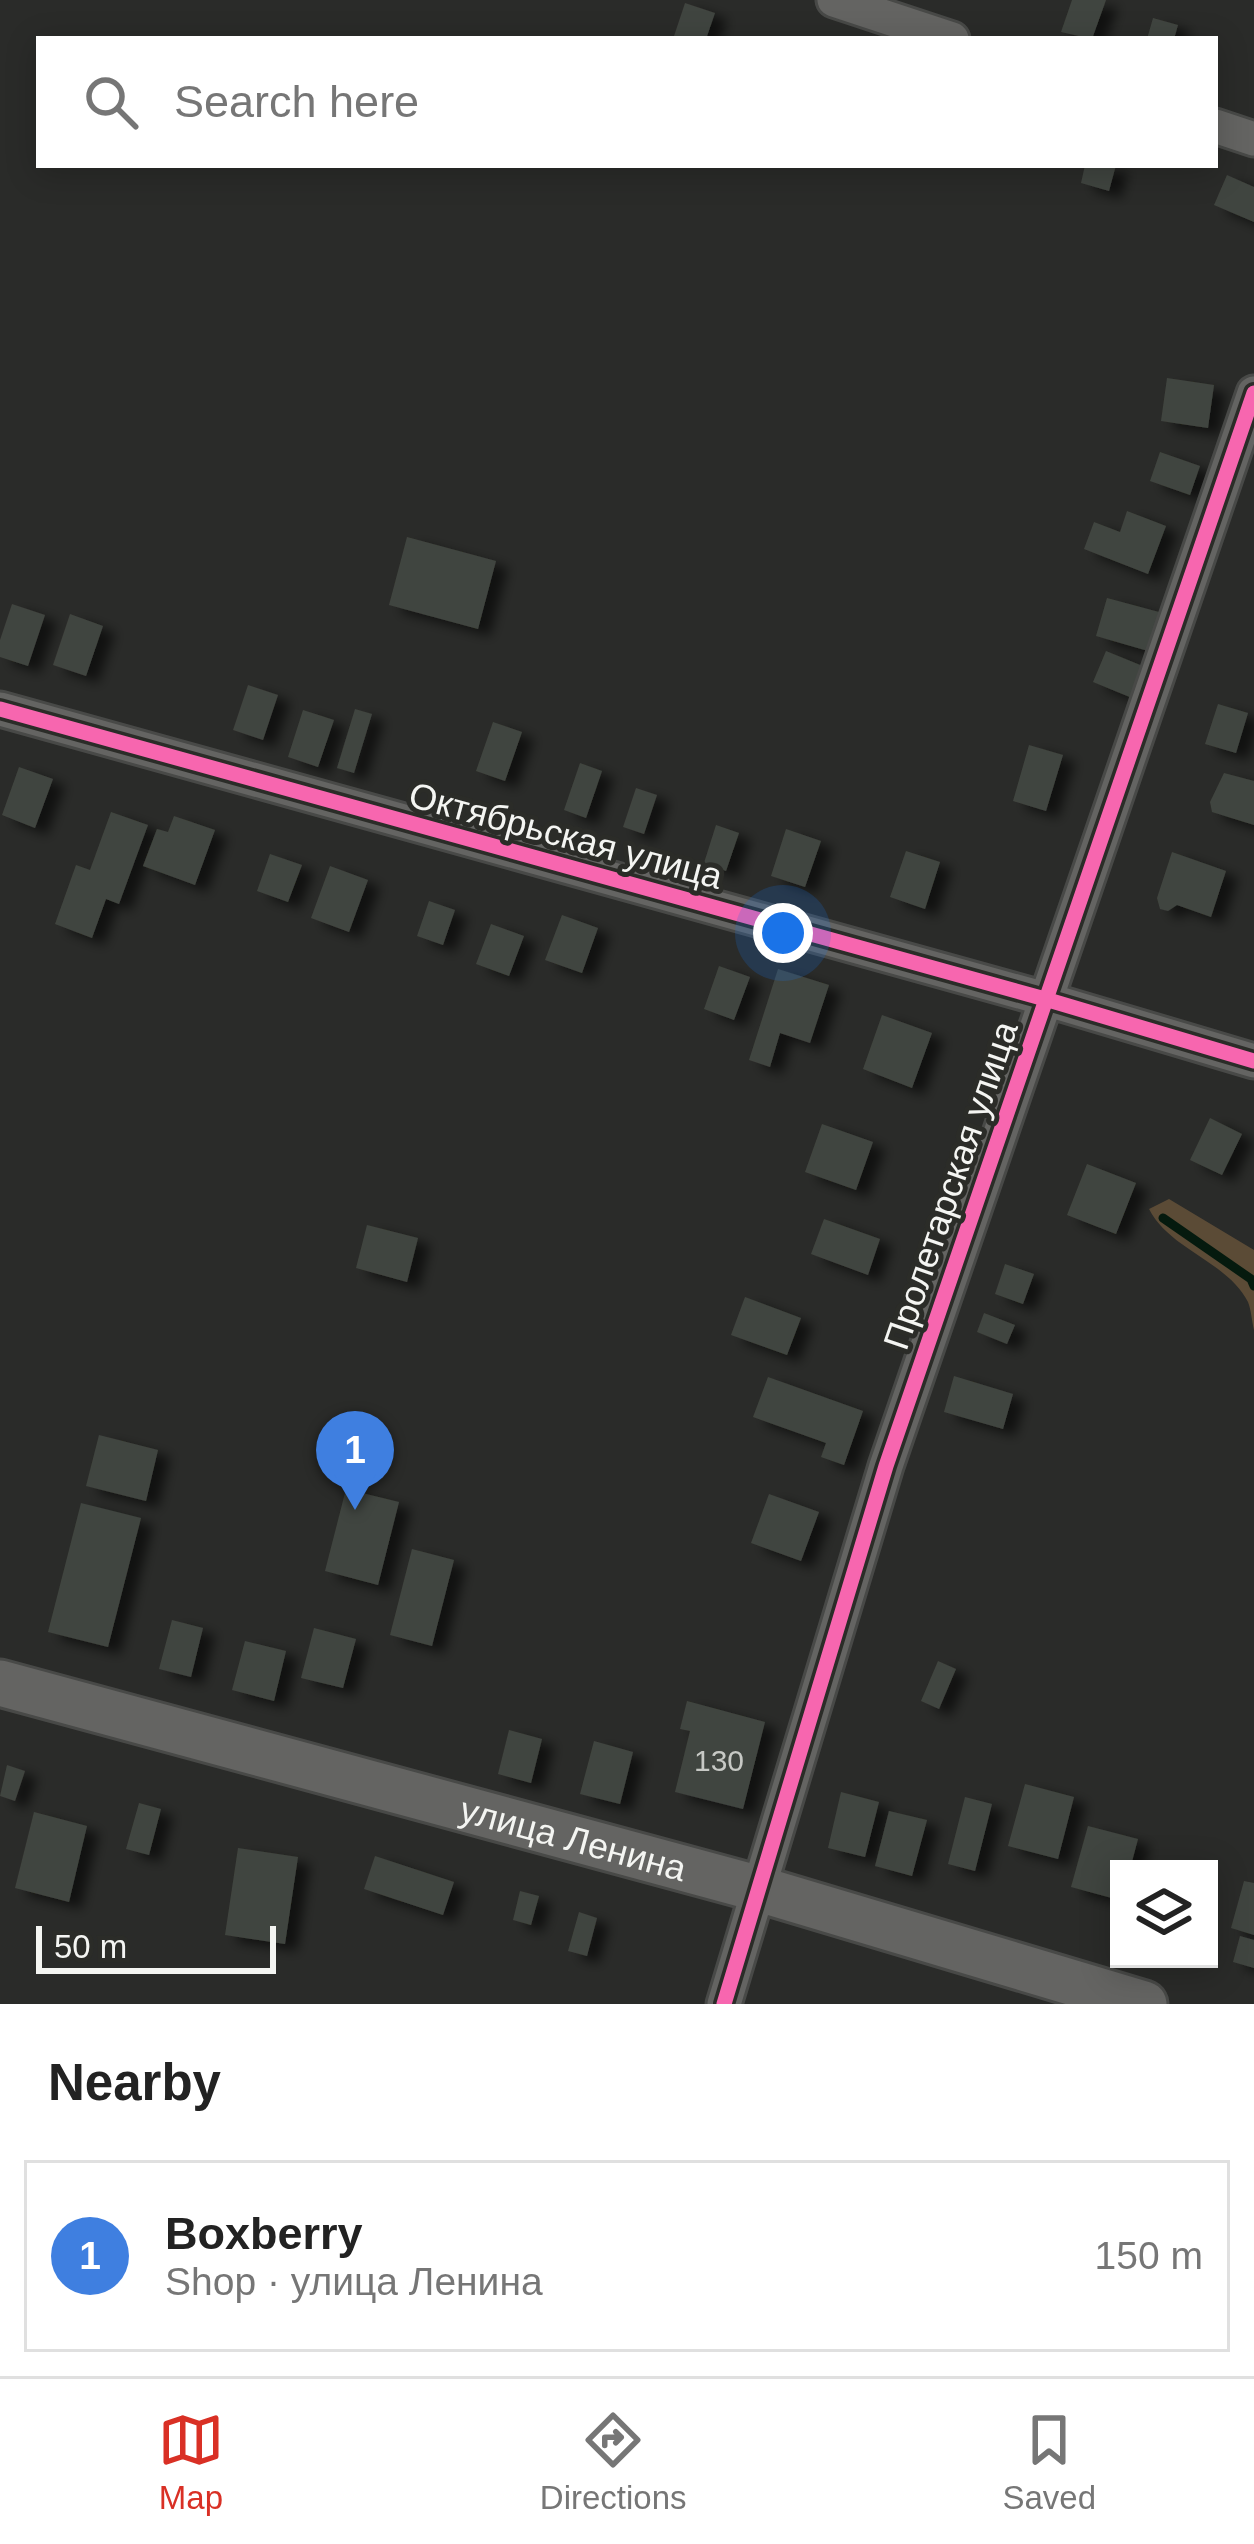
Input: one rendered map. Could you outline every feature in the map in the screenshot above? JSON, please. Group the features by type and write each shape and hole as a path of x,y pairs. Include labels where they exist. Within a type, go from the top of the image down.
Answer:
{"street":[{"path":"834,0 943,36"},
{"path":"1218,127 1254,139"},
{"name":"Пролетарская улица","path":"724,2004 886,1466 1254,393"},
{"name":"Октябрьская улица","path":"0,709 1045,998 1254,1061"},
{"name":"улица Ленина","path":"0,1683 757,1888 1144,2004"}],"shaded area":[{"path":"1169,1199 1254,1250 1254,1330 1248,1302 1239,1288 1170,1235 1149,1209"}],"building":[{"path":"1072,0 1106,0 1093,36 1061,32"},
{"path":"685,3 715,13 707,36 674,36"},
{"path":"1153,18 1178,25 1175,36 1148,36"},
{"path":"1084,168 1115,168 1109,191 1081,183"},
{"path":"1227,175 1254,187 1254,222 1214,205"},
{"path":"1167,378 1214,385 1208,428 1161,421"},
{"path":"1160,452 1200,466 1190,495 1150,481"},
{"path":"1127,511 1166,526 1148,574 1084,549 1094,522 1120,532"},
{"path":"407,537 496,561 478,629 389,605"},
{"path":"1107,598 1159,612 1148,651 1096,636"},
{"path":"12,604 45,615 28,666 0,657 0,640"},
{"path":"70,614 103,626 86,676 53,665"},
{"path":"1106,651 1150,669 1137,700 1093,682"},
{"path":"248,685 278,695 263,740 233,730"},
{"path":"1218,704 1248,713 1236,753 1205,744"},
{"path":"355,709 372,714 354,773 337,768"},
{"path":"303,710 334,720 318,767 288,757"},
{"path":"493,722 522,732 505,781 476,771"},
{"path":"1029,745 1063,755 1046,811 1013,801"},
{"path":"580,763 602,771 586,818 564,810"},
{"path":"19,767 53,779 35,828 2,815"},
{"path":"1224,773 1254,781 1254,825 1212,812 1210,802"},
{"path":"636,788 657,795 644,834 623,827"},
{"path":"111,812 148,825 119,904 106,899 92,938 55,924 76,865 90,870"},
{"path":"174,816 215,830 195,885 143,866 157,829 168,832"},
{"path":"716,825 739,833 726,871 704,863"},
{"path":"786,829 821,841 805,887 771,876"},
{"path":"906,851 940,862 925,909 890,897"},
{"path":"1172,852 1226,871 1211,917 1177,905 1168,911 1160,909 1157,898"},
{"path":"270,854 302,865 288,902 257,891"},
{"path":"330,866 368,880 349,932 311,918"},
{"path":"429,901 455,910 443,945 417,936"},
{"path":"562,915 598,928 582,973 545,960"},
{"path":"491,924 524,936 509,976 476,964"},
{"path":"719,966 750,977 734,1020 704,1009"},
{"path":"778,969 829,985 810,1043 780,1033 770,1067 749,1060"},
{"path":"882,1015 932,1033 912,1088 863,1069"},
{"path":"1210,1118 1242,1134 1222,1175 1190,1160"},
{"path":"822,1124 873,1142 856,1190 805,1172"},
{"path":"1087,1164 1136,1183 1116,1234 1067,1215"},
{"path":"824,1219 880,1239 868,1275 811,1254"},
{"path":"367,1225 418,1238 407,1282 356,1268"},
{"path":"1005,1264 1034,1274 1023,1304 995,1294"},
{"path":"745,1297 801,1318 787,1355 731,1335"},
{"path":"984,1313 1015,1325 1007,1344 977,1332"},
{"path":"954,1376 1013,1394 1003,1429 944,1412"},
{"path":"768,1377 863,1411 844,1465 821,1457 826,1443 753,1417"},
{"path":"99,1435 158,1450 146,1501 86,1486"},
{"path":"346,1489 399,1502 378,1585 325,1571"},
{"path":"769,1494 819,1512 801,1561 751,1543"},
{"path":"81,1503 141,1518 108,1647 48,1632"},
{"path":"412,1549 454,1560 432,1646 390,1635"},
{"path":"172,1620 203,1628 191,1677 159,1669"},
{"path":"314,1628 356,1639 343,1688 301,1678"},
{"path":"245,1641 286,1651 274,1701 232,1690"},
{"path":"938,1661 956,1669 939,1709 921,1701"},
{"path":"687,1701 765,1722 743,1809 675,1792 690,1731 680,1729"},
{"path":"509,1730 542,1739 531,1783 498,1774"},
{"path":"594,1741 633,1752 620,1804 580,1794"},
{"path":"7,1765 25,1771 15,1801 0,1796"},
{"path":"1025,1784 1074,1797 1058,1859 1008,1846"},
{"path":"841,1792 879,1802 865,1857 828,1848"},
{"path":"965,1797 992,1804 975,1871 948,1864"},
{"path":"139,1803 161,1809 149,1855 126,1849"},
{"path":"889,1811 927,1820 912,1876 875,1866"},
{"path":"34,1812 87,1826 69,1902 15,1888"},
{"path":"1088,1826 1138,1839 1132,1860 1110,1860 1110,1898 1071,1887"},
{"path":"238,1848 298,1857 285,1944 225,1935"},
{"path":"375,1856 454,1882 443,1915 364,1889"},
{"path":"1244,1881 1254,1883 1254,1935 1231,1928"},
{"path":"520,1891 539,1896 531,1925 513,1920"},
{"path":"579,1912 597,1918 587,1956 568,1951"},
{"path":"1240,1936 1254,1940 1254,1968 1233,1962"}],"waterway":[{"path":"1163,1218 1251,1279 1254,1286"}],"cycle path":[{"path":"724,2004 886,1466 1254,393"},
{"path":"0,709 1254,1061"}],"place":[{"name":"Boxberry","path":"355,1510"}]}
